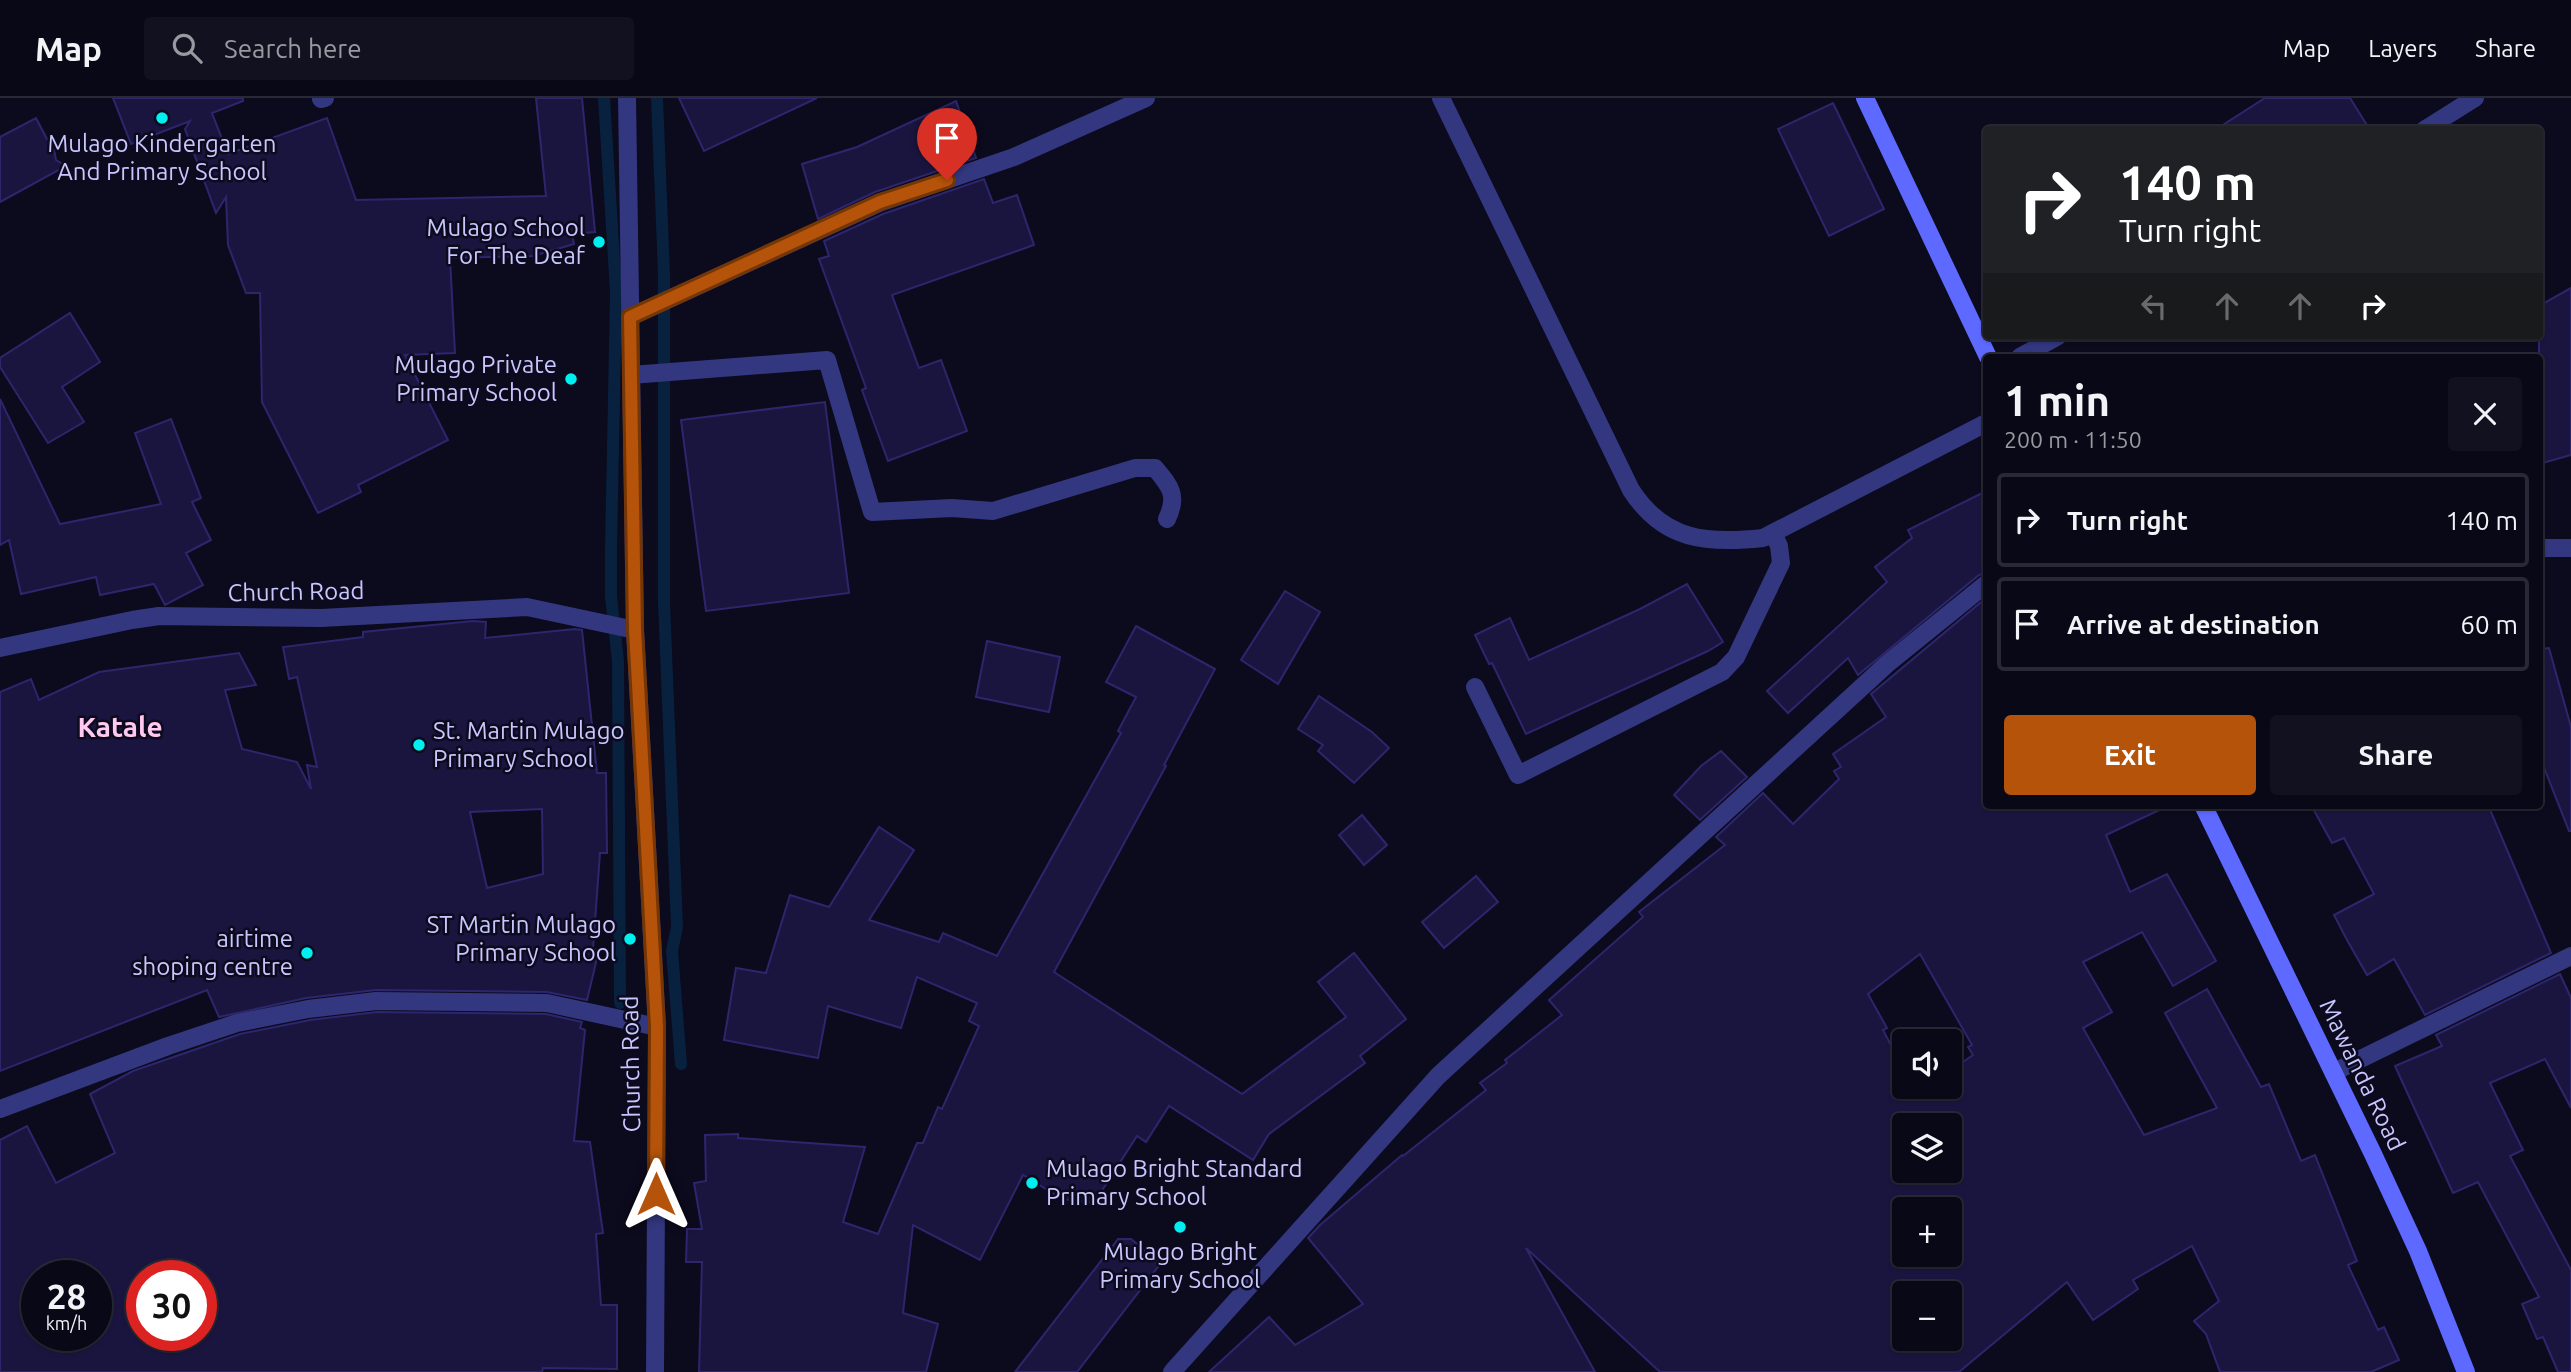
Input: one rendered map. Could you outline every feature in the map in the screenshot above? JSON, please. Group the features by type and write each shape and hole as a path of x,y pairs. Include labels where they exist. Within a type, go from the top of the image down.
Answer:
{"street":[{"name":"Church Road","path":"627,98 635,630 657,1027 654,1372"},
{"path":"630,317 880,202 1014,157 1146,98"},
{"path":"1441,98 1631,490 1644,510 1661,523 1695,539 1734,541 1763,538 1983,425"},
{"path":"1865,98 1987,354"},
{"path":"2430,126 2475,98"},
{"path":"2025,354 2051,340"},
{"path":"631,375 827,360 872,512 953,508 993,511 1135,468 1155,468 1171,487 1173,507 1167,519"},
{"path":"1475,687 1518,775 1722,672 1736,657 1781,563 1773,533"},
{"path":"2543,548 2571,548"},
{"path":"1172,1372 1438,1076 1888,664 1983,586"},
{"name":"Church Road","path":"0,648 159,616 321,618 527,607 635,630"},
{"name":"Mawanda Road","path":"2205,809 2418,1251 2466,1372"},
{"path":"2334,1072 2571,956"},
{"path":"0,1109 167,1045 237,1023 308,1009 376,1001 547,1003 657,1027"}],"building":[{"path":"113,98 243,98 243,101 212,113 228,154 327,118 356,200 546,196 536,98 582,98 595,232 572,234 574,244 533,256 450,258 455,353 405,355 448,440 358,485 361,492 318,513 262,402 260,293 246,293 228,245 226,197 216,213 185,129 190,121 131,144"},
{"path":"679,98 817,98 704,151"},
{"path":"2265,98 2350,98 2368,126 2221,126"},
{"path":"956,101 976,158 875,192 818,219 802,164 857,147"},
{"path":"1833,103 1884,209 1829,236 1778,129"},
{"path":"36,118 47,139 52,138 56,160 66,166 0,202 0,137"},
{"path":"984,179 993,203 1017,195 1034,245 892,295 919,368 941,360 967,431 888,461 862,390 866,388 819,259 829,256 824,241 883,214"},
{"path":"2571,288 2571,455 2543,463 2543,354 2539,354 2539,340 2543,340 2543,304"},
{"path":"70,313 100,362 62,387 84,422 48,443 0,367 0,358"},
{"path":"0,399 60,524 161,504 135,433 171,419 201,498 192,502 211,540 186,553 203,585 165,605 154,584 100,595 96,577 21,594 9,540 0,545"},
{"path":"825,402 849,593 706,611 681,420"},
{"path":"1983,492 1983,574 1858,675 1848,658 1788,713 1767,691 1887,582 1875,567 1912,538 1908,530"},
{"path":"1687,584 1723,642 1526,734 1492,663 1489,664 1475,635 1510,618 1529,660 1640,609"},
{"path":"1285,591 1320,612 1278,684 1241,660"},
{"path":"1983,601 1983,809 2161,809 2106,835 2130,892 2167,874 2216,961 2173,986 2142,932 2083,962 2112,1012 2083,1028 2144,1135 2217,1108 2165,1013 2207,989 2261,1087 2269,1084 2301,1161 2315,1155 2357,1261 2348,1265 2378,1330 2384,1327 2399,1360 2371,1372 2220,1372 2206,1334 2194,1321 2219,1301 2192,1246 2133,1280 2138,1289 2093,1320 2067,1282 1959,1372 1660,1372 1526,1248 1595,1372 1209,1372 1269,1317 1295,1345 1363,1304 1308,1238 1402,1155 1486,1090 1480,1083 1562,1015 1549,1000 1643,917 1639,912 1725,845 1716,837 1763,793 1793,824 1839,779 1834,771 1841,767 1833,754 1886,717 1871,694","holes":["1920,954 1972,1045 1968,1047 1973,1055 1962,1063 1962,1099 1892,1099 1892,1047 1883,1030 1887,1028 1868,994"]},
{"path":"473,621 486,622 485,638 582,630 597,773 606,773 607,853 600,853 593,949 599,950 587,1000 547,992 376,990 306,998 219,1017 207,990 0,1071 0,692 31,679 39,700 99,672 239,653 256,685 225,690 242,749 297,762 311,789 307,765 317,767 297,677 289,679 283,647 363,637 363,632","holes":["542,809 543,874 487,888 470,812"]},
{"path":"1136,626 1215,669 1164,765 1166,766 1054,972 1242,1094 1346,1017 1318,982 1354,953 1406,1019 1360,1056 1365,1063 1269,1134 1253,1160 1169,1106 1146,1142 1137,1136 1094,1203 1062,1199 1023,1175 980,1260 913,1225 903,1313 938,1324 926,1372 699,1372 702,1262 686,1262 687,1229 702,1229 694,1183 706,1181 705,1135 738,1134 738,1138 865,1147 843,1222 878,1234 917,1143 923,1143 938,1107 942,1109 979,1026 969,1021 977,1003 917,977 901,1028 828,1006 818,1058 724,1040 736,968 766,973 790,895 829,907 879,827 914,850 869,920 939,942 943,933 997,956 1121,733 1118,731 1136,697 1106,682"},
{"path":"987,641 1060,657 1049,712 976,697"},
{"path":"2549,648 2571,727 2571,831 2543,765 2543,649"},
{"path":"1319,696 1372,732 1389,748 1354,783 1318,751 1323,745 1298,729"},
{"path":"1721,751 1747,777 1700,820 1674,795 1701,766"},
{"path":"2313,809 2490,809 2551,953 2425,1015 2394,959 2367,975 2347,940 2334,915 2374,894 2344,838 2332,843"},
{"path":"1362,815 1387,845 1364,865 1339,835"},
{"path":"1476,876 1498,902 1444,948 1422,922"},
{"path":"2560,974 2571,998 2571,1108 2545,1059 2490,1083 2523,1150 2510,1156 2571,1270 2571,1372 2558,1372 2543,1337 2537,1339 2522,1304 2539,1297 2478,1182 2453,1193 2395,1066 2442,1046 2436,1035"},
{"path":"377,1012 546,1014 582,1022 580,1028 585,1030 574,1141 590,1142 603,1233 596,1234 601,1305 617,1305 617,1369 543,1368 542,1372 0,1372 0,1140 27,1126 56,1183 115,1153 90,1094 133,1071 240,1034 310,1020"},
{"path":"1118,1239 1131,1239 1161,1263 1077,1372 1015,1372"}],"waterway":[{"path":"604,98 616,292 611,596 618,661 620,1003"},
{"path":"657,98 664,274 664,602 677,927 672,951 681,1064"}],"place":[{"name":"Mulago Kindergarten And Primary School","path":"162,118"},
{"name":"Mulago School For The Deaf","path":"599,242"},
{"name":"Mulago Private Primary School","path":"571,379"},
{"name":"St. Martin Mulago Primary School","path":"419,745"},
{"name":"ST Martin Mulago Primary School","path":"630,939"},
{"name":"airtime shoping centre","path":"307,953"},
{"name":"Mulago Bright Standard Primary School","path":"1032,1183"},
{"name":"Mulago Bright Primary School","path":"1180,1227"}],"district":[{"name":"Katale","path":"120,727"}],"route":[{"path":"656,1194 657,1027 635,630 630,317 880,202 947,180"}]}
